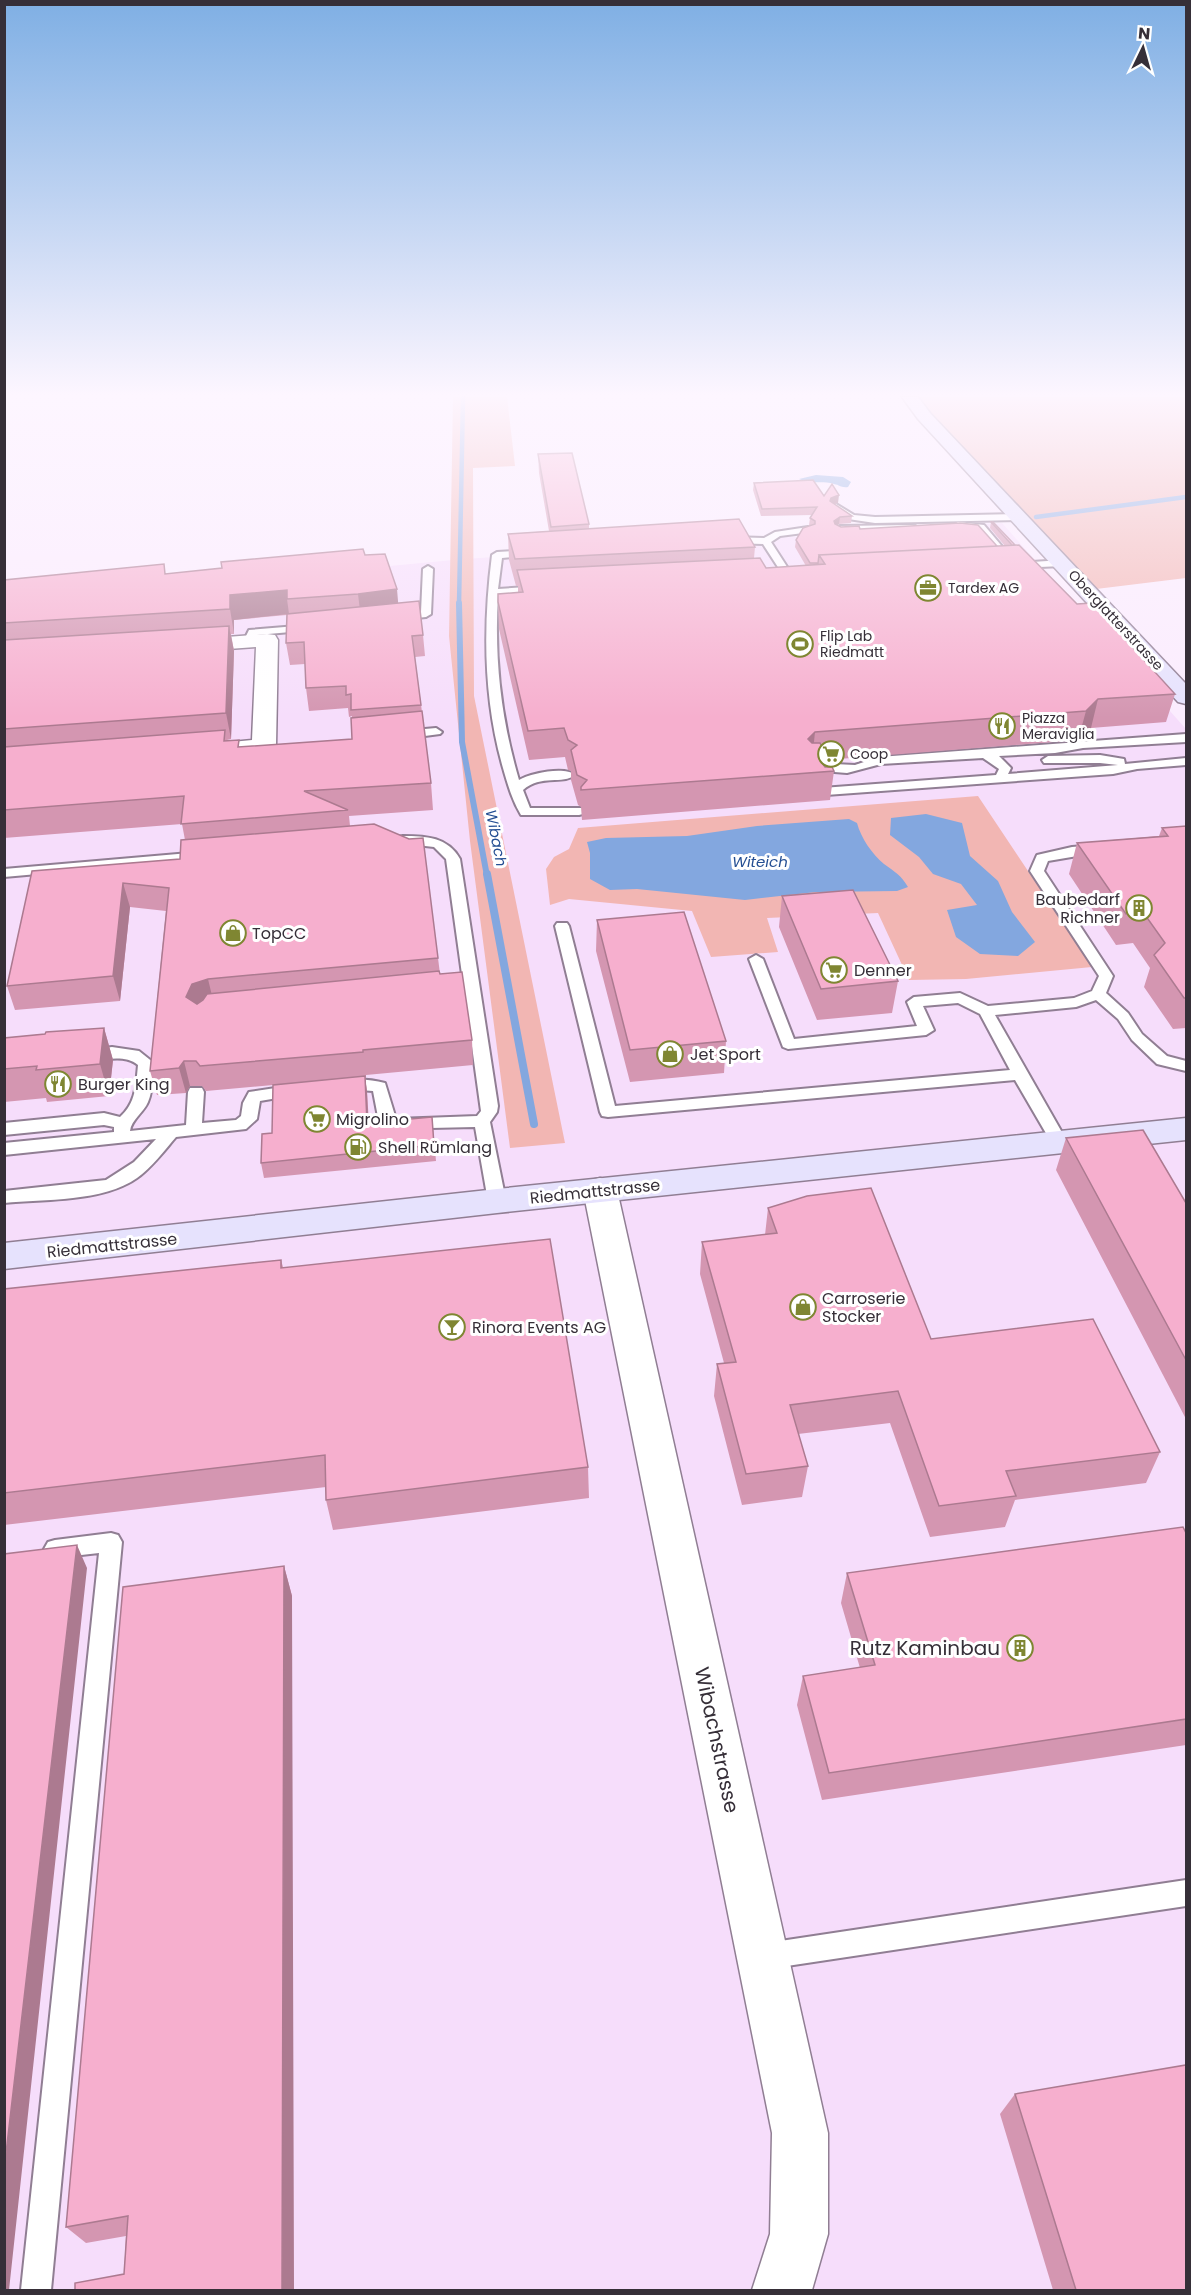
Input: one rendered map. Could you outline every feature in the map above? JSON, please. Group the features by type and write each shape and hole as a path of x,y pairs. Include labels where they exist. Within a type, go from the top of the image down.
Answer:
{"street":[{"name":"Oberglatterstrasse","path":"1009,504 1186,697"},
{"path":"167,647 267,640 269,745 193,751"},
{"name":"Riedmattstrasse","path":"4,1256 497,1201 1186,1129"},
{"name":"Wibachstrasse","path":"600,1190 800,2133 799,2234 782,2290"}],"lane":[{"path":"836,507 851,516 875,520 1021,517"},
{"path":"840,529 957,525 981,527 1014,566"},
{"path":"719,541 766,541 778,534 808,530"},
{"path":"766,541 788,576"},
{"path":"543,552 496,555 491,592 494,696 515,790 525,812 579,811"},
{"path":"1002,567 1063,563"},
{"path":"394,619 426,614 428,569"},
{"path":"776,577 800,576"},
{"path":"491,592 550,589"},
{"path":"248,642 253,632 317,627"},
{"path":"390,736 436,732"},
{"path":"1186,738 1130,740 985,754 879,761 853,777 823,786 833,785 850,790 883,789 1113,770 1137,765 1186,761"},
{"path":"1068,759 1112,751 1130,740"},
{"path":"985,754 1005,768 1000,778"},
{"path":"1008,763 1100,759 1137,765"},
{"path":"813,767 839,770 869,769"},
{"path":"869,769 872,780 883,789"},
{"path":"515,790 525,780 534,776 569,775"},
{"path":"389,840 433,842 445,847 451,853 466,987 490,1106 489,1112 482,1121 497,1201"},
{"path":"756,959 788,1044 926,1030 914,1002 960,998 986,1011 1076,1002 1098,994 1106,976 1037,871 1042,858 1072,851 1107,849"},
{"path":"4,873 216,855"},
{"path":"562,926 608,1112 1020,1074"},
{"path":"1098,994 1123,1016 1137,1037 1162,1060 1186,1066"},
{"path":"986,1011 1060,1143"},
{"path":"75,1056 120,1052 139,1056 146,1063 142,1103 122,1130"},
{"path":"333,1087 376,1085 381,1090 386,1120 392,1125 482,1121"},
{"path":"4,1149 122,1130 171,1132 245,1123 249,1119 252,1099 259,1094 310,1089"},
{"path":"194,1130 196,1092"},
{"path":"4,1129 104,1119 122,1130"},
{"path":"4,1197 100,1188 115,1184 135,1172 171,1132"},
{"path":"28,1552 111,1542 36,2290"},
{"path":"763,1956 1186,1893"}],"shaded area":[{"path":"451,504 473,504 474,696 565,1143 510,1148 470,841 449,636"},
{"path":"1009,504 1186,504 1186,578 1088,590"},
{"path":"1002,523 1186,729 1186,2290 5,2290 5,602 464,559"},
{"path":"978,796 1092,967 966,979 909,980 878,913 767,918 778,952 711,957 692,911 569,899 550,905 546,869 554,857 569,849 578,828"}],"water":[{"path":"926,814 962,823 970,856 998,881 1012,912 1035,942 1018,956 980,954 956,937 947,910 977,905 961,884 933,874 919,857 890,835 891,818"},
{"name":"Witeich","path":"849,819 857,823 864,840 875,855 908,887 897,891 816,892 745,900 637,889 610,890 590,879 590,853 587,842 606,838 687,836 757,826"}],"building":[{"path":"547,504 584,504 589,524 551,527"},
{"path":"760,504 835,504 852,516 840,517 834,521 835,524 841,527 859,526 860,529 960,523 978,525 997,546 819,555 818,563 810,563 796,540 803,528 815,524 815,521 810,518 817,507 762,509"},
{"path":"739,519 755,547 515,559 508,534"},
{"path":"991,522 993,522 1015,545 1012,545"},
{"path":"1019,545 1077,604 1092,603 1175,694 1098,699 1086,711 815,732 808,739 812,743 820,743 826,756 822,763 825,767 832,767 834,771 581,790 587,780 577,775 571,750 577,745 568,740 564,728 528,731 498,602 498,594 523,592 517,570 760,558 766,568 825,564 819,555"},
{"path":"363,549 365,555 385,554 397,589 287,599 287,590 230,595 230,609 4,623 4,580 164,564 165,574 222,568 221,562"},
{"path":"419,601 423,635 412,636 421,705 351,710 351,694 346,695 346,686 306,688 304,642 286,643 287,614"},
{"path":"229,626 226,713 4,729 4,640"},
{"path":"422,711 431,783 304,791 348,810 181,824 184,796 4,810 4,747 225,730 224,741 239,740 238,747 352,739 351,718"},
{"path":"374,824 409,839 423,838 438,958 208,979 192,984 186,997 197,1004 207,994 439,971 440,974 462,972 472,1040 200,1066 196,1061 184,1061 179,1068 150,1071 169,888 123,883 113,976 7,986 32,871 180,859 181,840"},
{"path":"1186,826 1186,998 1184,998 1154,955 1165,943 1143,912 1126,914 1077,843 1168,836 1162,828"},
{"path":"853,890 898,981 821,989 782,896"},
{"path":"684,912 726,1041 630,1050 597,920"},
{"path":"104,1028 100,1064 36,1070 37,1066 4,1069 4,1038"},
{"path":"365,1076 367,1123 432,1117 434,1145 261,1163 262,1134 272,1133 273,1085"},
{"path":"1143,1130 1186,1203 1186,1360 1066,1138"},
{"path":"871,1188 931,1339 1093,1319 1160,1452 1006,1471 1016,1496 939,1506 898,1391 790,1405 808,1466 746,1474 717,1364 736,1362 702,1242 777,1233 768,1208 807,1196"},
{"path":"550,1239 588,1467 326,1500 325,1455 4,1493 4,1289 281,1260 281,1268"},
{"name":"Rutz Kaminbau","path":"1183,1527 1186,1533 1186,1719 829,1773 803,1676 875,1665 847,1573"},
{"path":"77,1545 4,2170 4,1554"},
{"path":"284,1566 282,2290 75,2290 75,2283 124,2274 128,2216 66,2227 123,1587"},
{"path":"1186,2065 1186,2290 1076,2290 1015,2094"}],"waterway":[{"path":"459,604 461,504"},
{"path":"1036,517 1133,504"},
{"name":"Wibach","path":"459,604 462,742 487,876"},
{"name":"Wibach","path":"487,874 534,1124"}],"place":[{"name":"Tardex AG","path":"928,588"},
{"name":"Flip Lab Riedmatt","path":"800,644"},
{"name":"Piazza Meraviglia","path":"1002,726"},
{"name":"Coop","path":"831,754"},
{"name":"Baubedarf Richner","path":"1139,908"},
{"name":"TopCC","path":"233,933"},
{"name":"Denner","path":"834,970"},
{"name":"Jet Sport","path":"670,1054"},
{"name":"Burger King","path":"58,1084"},
{"name":"Migrolino","path":"317,1119"},
{"name":"Shell Rümlang","path":"358,1147"},
{"name":"Carroserie Stocker","path":"803,1307"},
{"name":"Rinora Events AG","path":"452,1327"},
{"name":"Rutz Kaminbau","path":"1020,1648"}]}
